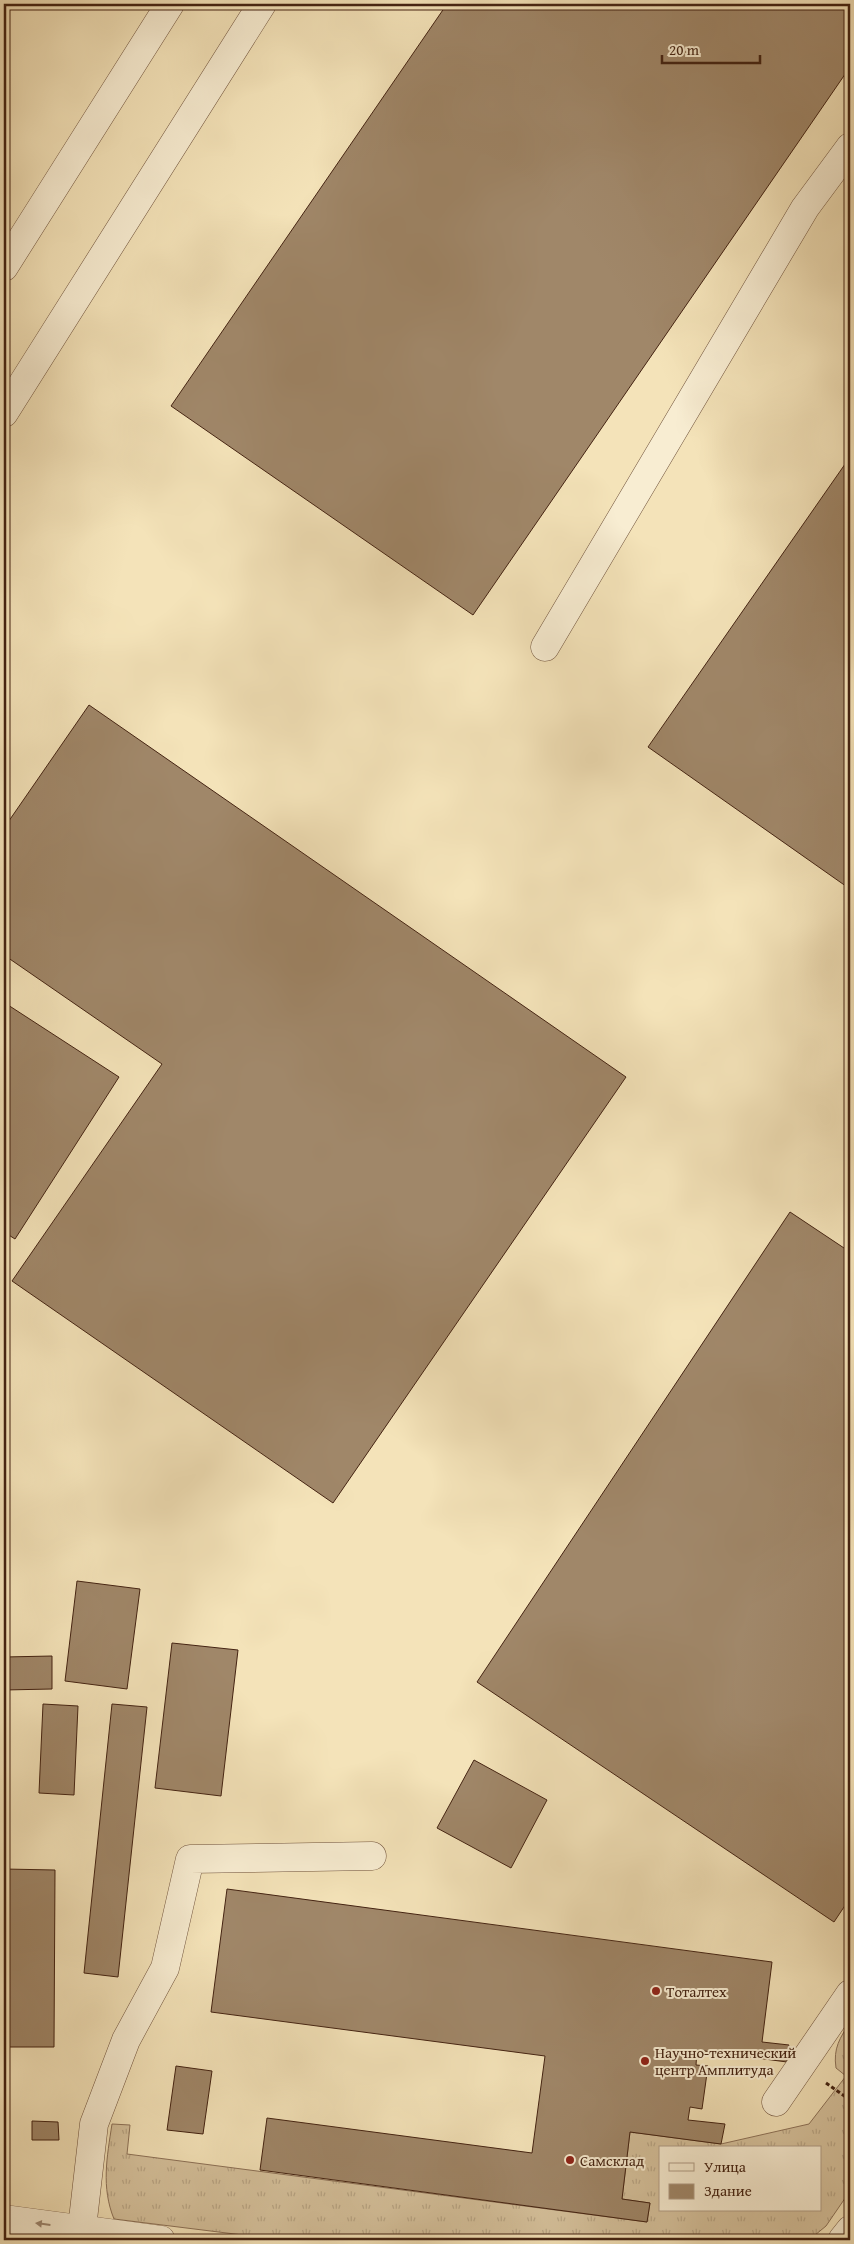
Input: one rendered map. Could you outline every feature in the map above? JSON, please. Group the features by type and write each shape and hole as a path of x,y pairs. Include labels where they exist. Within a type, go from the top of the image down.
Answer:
{"street":[{"path":"4,267 170,4"},
{"path":"4,413 262,4"},
{"path":"545,647 805,208 850,147"},
{"path":"82,2228 94,2124 126,2040 165,1968 190,1859 372,1856"},
{"path":"776,2102 850,1994"},
{"path":"4,2219 161,2240"},
{"path":"842,2240 850,2230"}],"green space":[{"path":"850,2022 850,2191 826,2226 809,2240 283,2240 114,2219 110,2207 106,2172 112,2124 130,2125 127,2154 647,2222 650,2203 622,2199 630,2132 721,2144 809,2124 846,2076 836,2068 836,2049 840,2038"},
{"path":"4,2235 47,2240 4,2240"}],"building":[{"path":"447,4 850,4 850,67 473,615 171,406"},
{"path":"850,457 850,889 648,747"},
{"path":"89,705 626,1077 333,1503 12,1281 162,1064 4,955 4,828"},
{"path":"8,1005 119,1077 15,1239 4,1232 4,1011"},
{"path":"790,1212 850,1252 850,1898 834,1922 477,1682"},
{"path":"77,1581 140,1589 127,1689 65,1681"},
{"path":"172,1643 238,1650 221,1796 155,1788"},
{"path":"52,1656 52,1689 4,1690 4,1657"},
{"path":"43,1704 78,1706 74,1795 39,1793"},
{"path":"112,1704 147,1707 118,1977 84,1973"},
{"path":"474,1760 547,1800 511,1868 437,1828"},
{"path":"4,1869 55,1870 54,2047 4,2047"},
{"path":"227,1889 772,1962 762,2042 789,2045 787,2062 697,2050 696,2065 708,2066 702,2109 690,2107 688,2120 725,2124 721,2144 630,2132 622,2199 650,2203 647,2222 260,2170 267,2118 532,2153 545,2056 211,2012"},
{"path":"176,2066 212,2071 203,2134 167,2130"},
{"path":"32,2121 58,2122 59,2140 32,2140"}],"place":[{"name":"Тоталтех","path":"656,1991"},
{"name":"Научно-технический центр Амплитуда","path":"645,2061"},
{"name":"Самсклад","path":"570,2160"}]}
